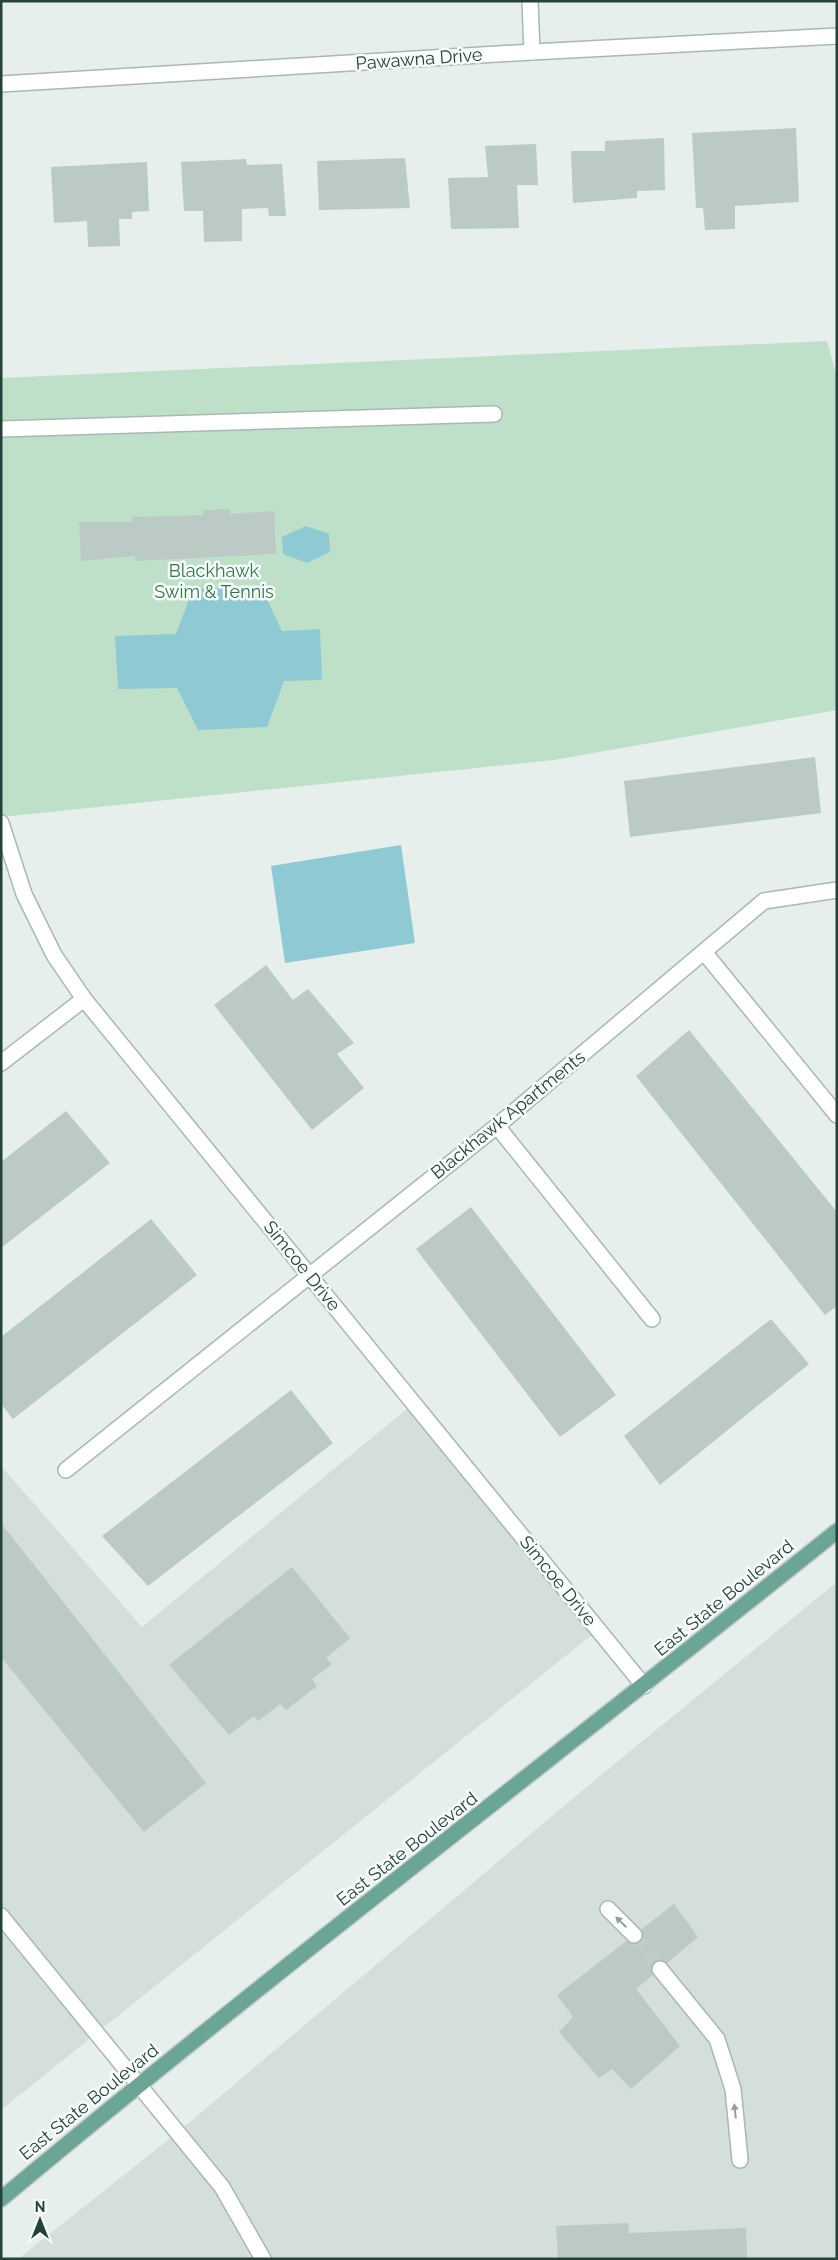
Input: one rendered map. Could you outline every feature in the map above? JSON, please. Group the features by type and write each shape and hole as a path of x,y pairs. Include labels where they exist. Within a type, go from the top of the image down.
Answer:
{"main road":[{"name":"East State Boulevard","path":"1,2199 138,2084 644,1686 837,1531"}],"street":[{"path":"530,1 532,52"},
{"name":"Pawawna Drive","path":"1,84 532,52 837,36"},
{"path":"1,429 494,414"},
{"name":"Simcoe Drive","path":"1,823 24,894 54,955 84,999 644,1686"},
{"name":"Blackhawk Apartments","path":"66,1470 497,1126 764,901 837,890"},
{"path":"704,952 837,1114"},
{"path":"1,1063 84,999"},
{"path":"497,1126 652,1319"},
{"path":"608,1909 634,1935"},
{"path":"1,1916 222,2186 263,2259"},
{"path":"660,1969 717,2039 732,2089 740,2160"}],"shaded area":[{"path":"414,1403 598,1630 1,2110 1,1466 142,1627"},
{"path":"837,1582 837,2259 18,2259 178,2132 590,1784"}],"green space":[{"name":"Blackhawk Swim & Tennis","path":"827,341 837,377 837,710 554,760 1,817 1,378"}],"water":[{"path":"306,526 329,534 330,552 307,563 283,554 282,537"},
{"path":"261,587 282,631 320,629 322,680 284,681 267,727 198,730 177,688 118,689 115,636 176,634 193,589"},
{"path":"401,845 415,943 285,963 271,866"}],"building":[{"path":"796,128 799,202 735,206 735,229 705,230 703,208 696,208 692,133"},
{"path":"664,138 665,190 637,191 637,198 573,203 571,151 605,151 605,141"},
{"path":"536,144 538,185 517,185 519,228 451,229 448,178 488,177 485,146"},
{"path":"405,158 410,208 319,210 317,161"},
{"path":"246,159 247,165 282,164 286,216 269,216 268,208 242,209 242,241 204,242 203,211 184,211 181,162"},
{"path":"147,162 149,211 132,212 132,219 119,219 120,246 88,247 87,221 54,223 51,167"},
{"path":"230,509 230,514 274,511 276,554 135,561 135,556 81,561 79,522 133,522 132,517 203,515 203,510"},
{"path":"815,757 821,813 630,837 624,781"},
{"path":"266,965 293,1000 308,989 354,1043 337,1054 364,1088 312,1130 214,1005"},
{"path":"689,1030 837,1212 837,1306 825,1315 636,1076"},
{"path":"66,1111 110,1163 1,1248 1,1162"},
{"path":"471,1207 616,1395 560,1437 416,1249"},
{"path":"151,1219 197,1275 13,1419 1,1404 1,1337"},
{"path":"771,1319 809,1364 660,1485 624,1436"},
{"path":"291,1390 333,1443 148,1586 102,1536"},
{"path":"1,1523 206,1783 144,1832 1,1657"},
{"path":"292,1567 350,1638 326,1658 332,1664 312,1679 317,1686 286,1710 280,1704 258,1721 254,1716 229,1735 169,1665"},
{"path":"674,1904 698,1937 636,1989 680,2046 631,2089 612,2069 599,2078 559,2032 573,2017 557,1995"},
{"path":"628,2223 629,2233 746,2228 747,2259 558,2259 556,2226"}],"tunnel":[{"path":"634,1935 660,1969"}]}
